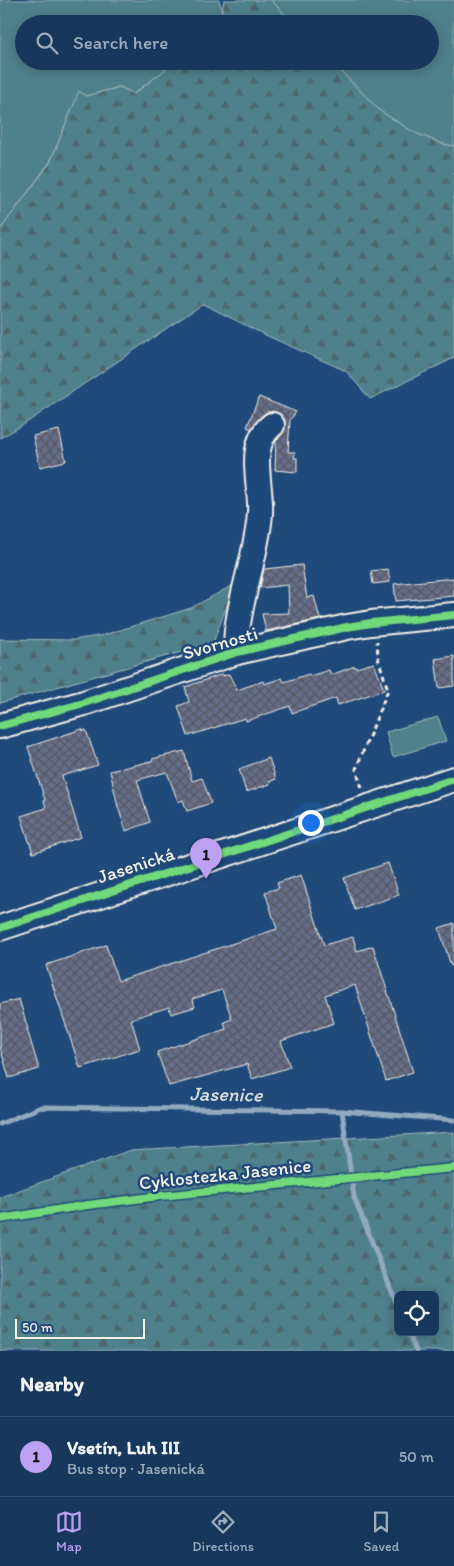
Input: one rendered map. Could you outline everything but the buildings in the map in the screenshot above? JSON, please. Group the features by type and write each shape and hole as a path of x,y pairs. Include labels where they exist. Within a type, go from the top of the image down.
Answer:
{"street":[{"path":"237,652 236,635 260,512 257,469 258,450 262,437 272,425"},
{"name":"Svornosti","path":"0,726 84,703 237,652 347,627 454,615"},
{"name":"Jasenická","path":"2,921 454,779"}],"path":[{"path":"363,790 356,770 388,690 378,658 375,623"}],"green space":[{"path":"0,0 219,0 222,15 15,15 15,70 165,70 133,94 120,87 86,96 79,92 50,162 0,230"},
{"path":"224,0 271,0 285,15 221,15"},
{"path":"271,0 454,0 454,146 443,144 415,133 380,111 340,70 439,70 439,15 285,15"},
{"path":"165,70 340,70 380,111 415,133 443,144 454,146 454,358 370,399 346,371 263,334 203,304 23,425 0,438 0,230 50,163 79,91 86,96 120,87 134,94"},
{"path":"235,584 213,643 0,703 0,639 73,640 104,635 191,608"},
{"path":"438,717 446,741 393,757 386,732"},
{"path":"454,1132 454,1351 0,1351 0,1197 131,1150"}],"waterway":[{"name":"Jasenice","path":"0,1124 41,1107 342,1111 454,1120"},
{"path":"342,1111 354,1197 394,1297"},
{"path":"410,1336 416,1351"}],"cycle path":[{"path":"0,726 84,703 237,652 347,627 454,615"},
{"path":"0,928 454,779"},
{"name":"Cyklostezka Jasenice","path":"0,1219 160,1196 454,1168"}],"place":[{"name":"Vsetín, Luh III","path":"206,879"}]}
